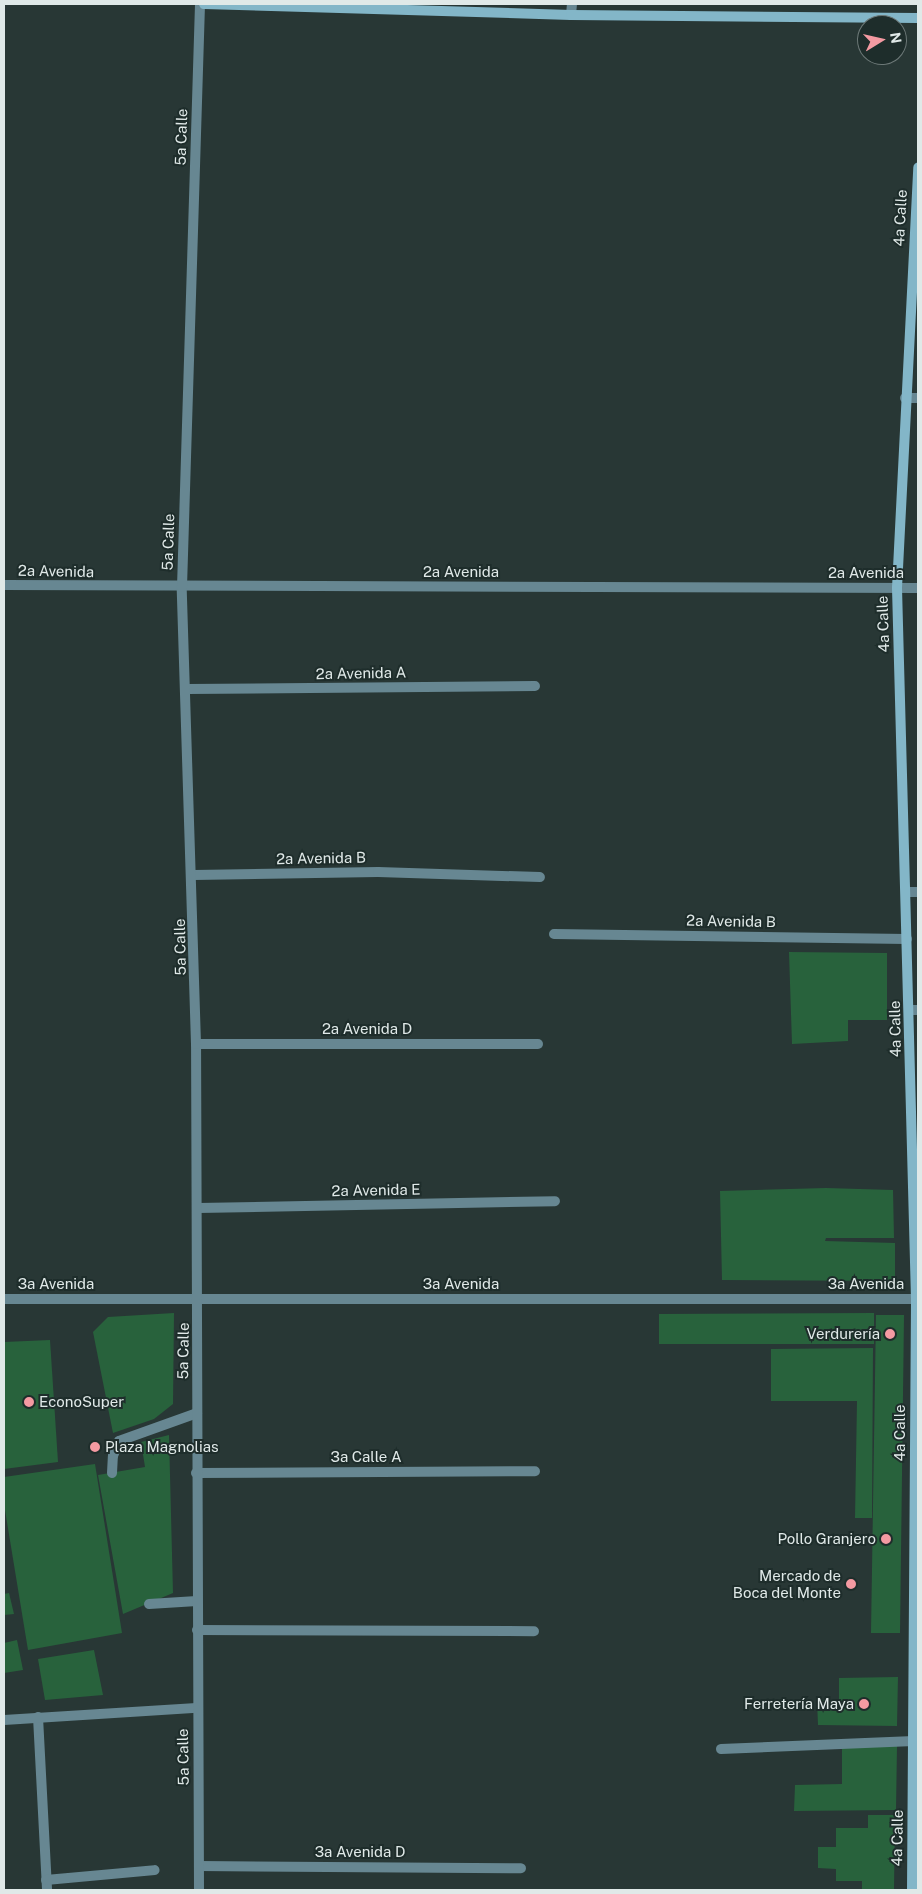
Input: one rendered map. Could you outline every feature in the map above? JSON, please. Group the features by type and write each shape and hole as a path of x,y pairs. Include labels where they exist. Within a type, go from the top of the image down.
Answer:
{"main road":[{"path":"202,4 350,6 571,15 918,18"},
{"name":"4a Calle","path":"912,1890 915,1866 914,1741 917,1553 914,1010 907,939 897,588 918,168"}],"street":[{"name":"5a Calle","path":"199,1890 196,1473 200,1299 194,875 182,587 202,4"},
{"path":"571,15 572,4"},
{"path":"905,398 918,398"},
{"name":"2a Avenida","path":"4,585 918,588"},
{"name":"2a Avenida A","path":"187,689 535,686"},
{"name":"2a Avenida B","path":"194,875 378,872 540,877"},
{"path":"906,892 918,892"},
{"name":"2a Avenida B","path":"554,934 907,939"},
{"name":"2a Avenida D","path":"196,1044 538,1044"},
{"name":"2a Avenida E","path":"198,1208 555,1201"},
{"name":"3a Avenida","path":"4,1300 917,1299"},
{"path":"112,1473 113,1456 120,1441 197,1413"},
{"name":"3a Calle A","path":"196,1473 535,1471"},
{"path":"150,1604 197,1601"},
{"path":"197,1630 534,1631"},
{"path":"4,1720 197,1708"},
{"path":"38,1718 47,1885 156,1870"},
{"path":"721,1749 914,1741"},
{"name":"3a Avenida D","path":"199,1866 521,1868"}],"building":[{"path":"789,952 887,953 887,1020 848,1020 848,1041 792,1044"},
{"path":"826,1188 893,1190 894,1238 826,1238 825,1241 895,1243 895,1281 722,1280 720,1191"},
{"path":"174,1313 173,1404 154,1419 113,1433 93,1332 108,1317"},
{"path":"874,1313 874,1344 659,1344 659,1314"},
{"path":"876,1315 904,1315 900,1633 871,1633"},
{"name":"EconoSuper","path":"50,1340 58,1462 4,1469 4,1342"},
{"path":"873,1348 872,1518 855,1518 857,1401 771,1401 771,1349"},
{"path":"169,1435 173,1593 123,1614 98,1475 145,1467 141,1442"},
{"path":"95,1464 122,1633 28,1650 4,1504 4,1477"},
{"path":"9,1593 14,1614 4,1615 4,1594"},
{"path":"17,1640 23,1670 4,1673 4,1643"},
{"path":"94,1650 103,1695 45,1700 38,1659"},
{"path":"898,1677 897,1726 818,1725 817,1700 839,1700 839,1678"},
{"path":"842,1746 897,1746 896,1810 794,1811 795,1785 842,1784"},
{"path":"868,1815 895,1815 894,1890 862,1890 862,1881 836,1881 836,1869 818,1868 818,1847 836,1847 836,1828 868,1828"}],"place":[{"name":"Verdurería","path":"890,1334"},
{"name":"EconoSuper","path":"29,1402"},
{"name":"Plaza Magnolias","path":"95,1447"},
{"name":"Pollo Granjero","path":"886,1539"},
{"name":"Mercado de Boca del Monte","path":"851,1584"},
{"name":"Ferretería Maya","path":"864,1704"}]}
